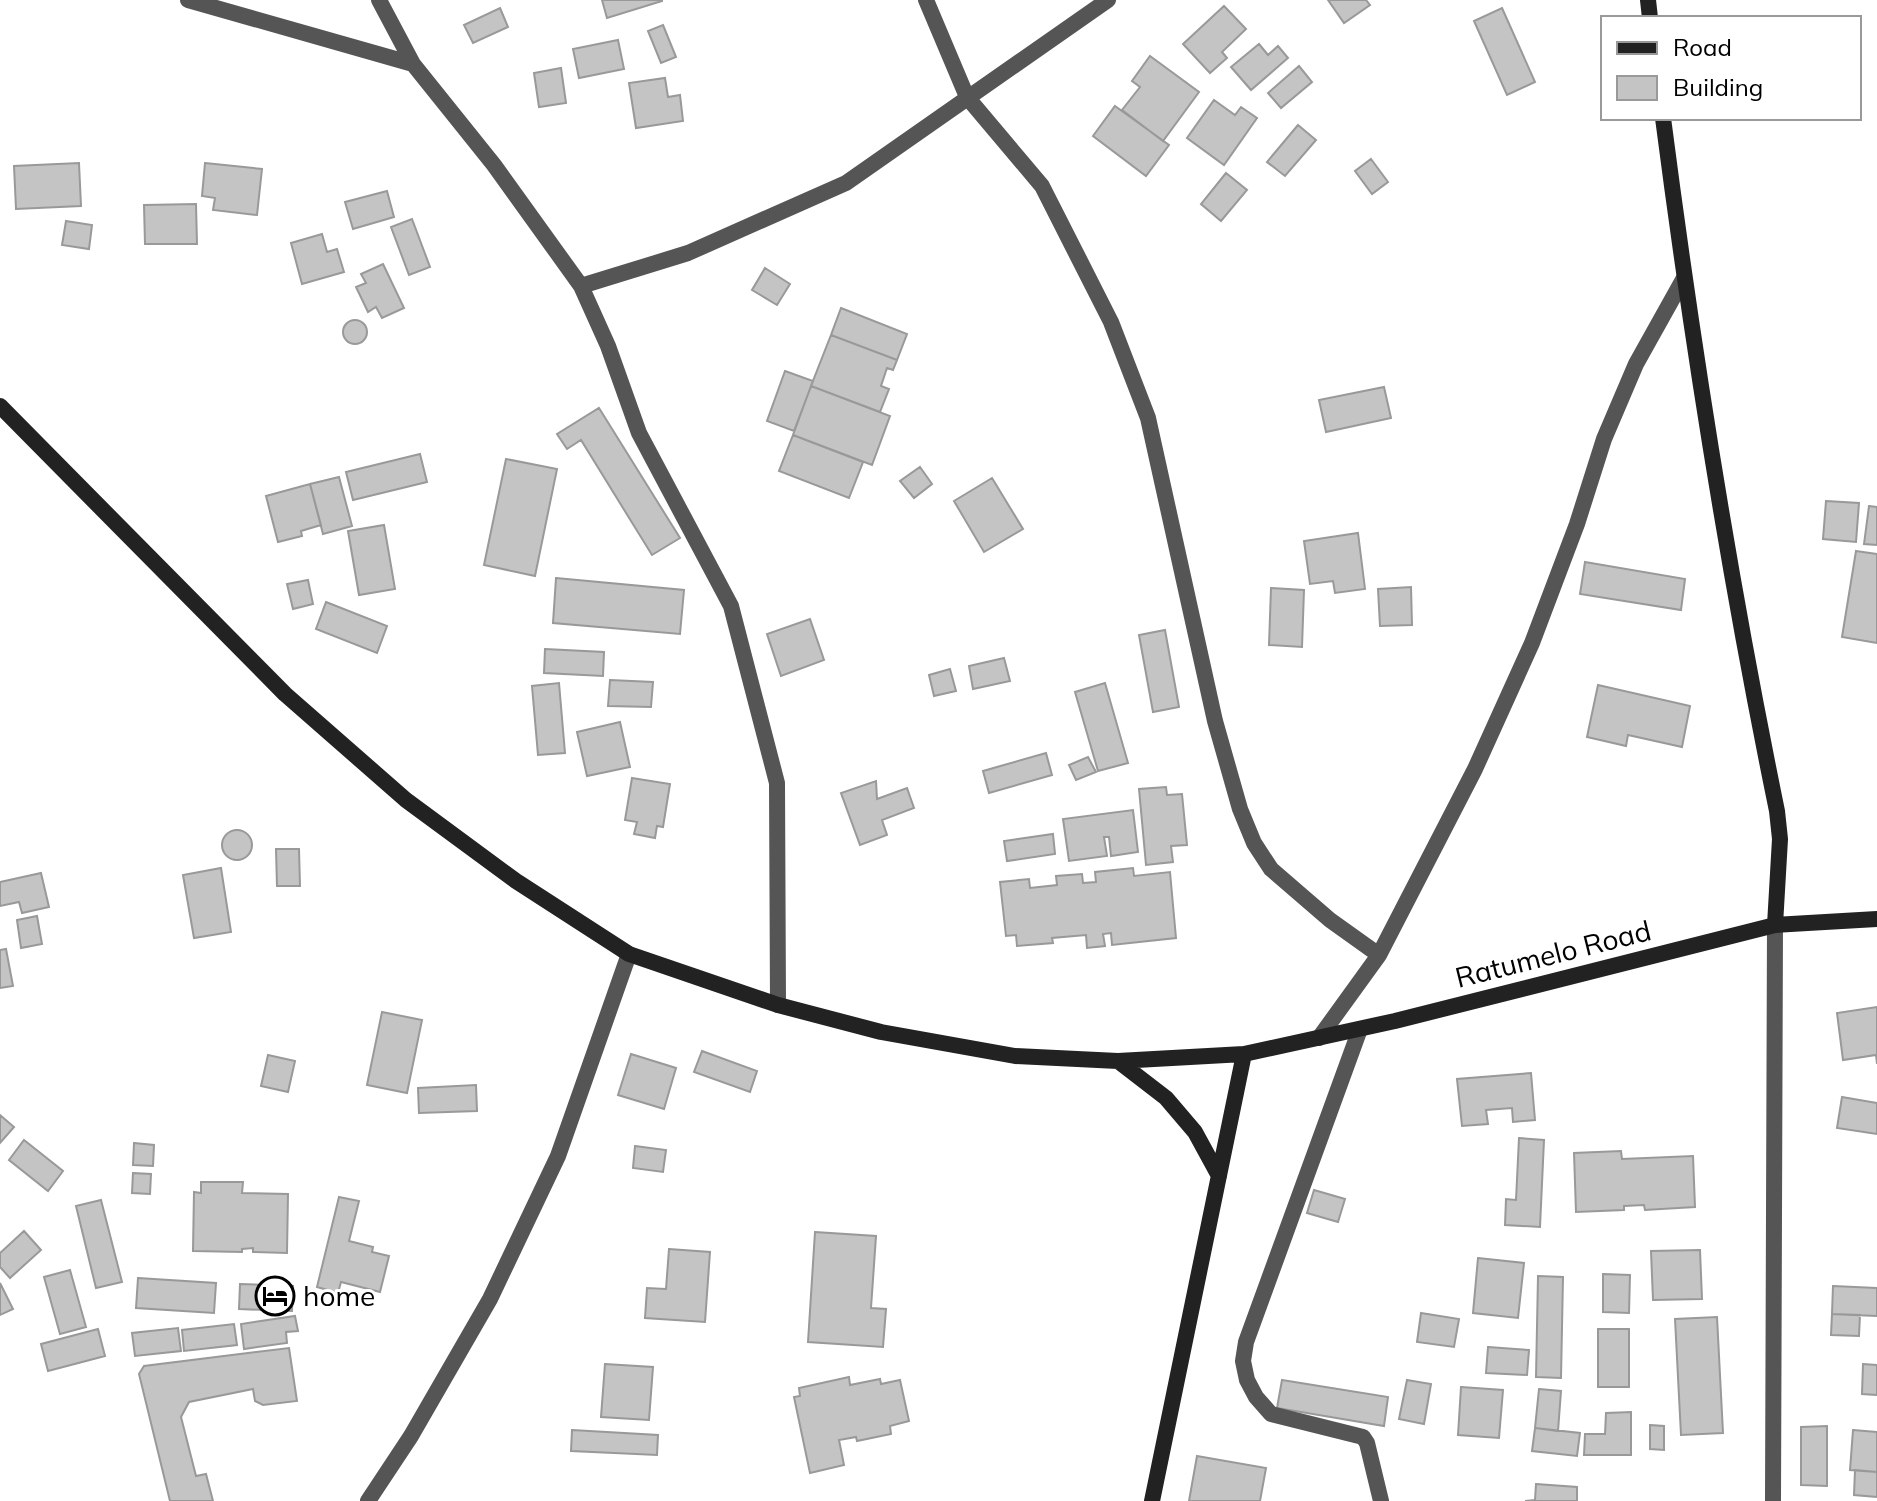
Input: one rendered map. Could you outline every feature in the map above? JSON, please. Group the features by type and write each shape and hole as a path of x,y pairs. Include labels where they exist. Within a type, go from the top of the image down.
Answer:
{"street":[{"path":"188,0 413,64"},
{"path":"379,0 413,64 494,165 581,286 608,346 639,433 731,606 777,783 778,1005"},
{"path":"926,0 967,97 1042,186 1117,336 1148,418 1215,721 1240,809 1254,843 1271,869 1330,920 1379,955"},
{"path":"581,286 688,253 846,183 1108,0"},
{"path":"1663,120 1684,278 1742,632 1780,839 1775,925 1773,1501"},
{"path":"1319,1038 1379,955 1475,769 1537,629 1636,364 1684,278"},
{"name":"Ratumelo Road","path":"0,406 285,694 406,800 516,881 629,954 778,1005 881,1032 1015,1056 1118,1061 1244,1054 1360,1029 1775,925 1877,919"},
{"path":"368,1501 411,1436 497,1285 558,1156 629,954"},
{"path":"1360,1029 1246,1342 1243,1361 1247,1380 1256,1397 1271,1414 1363,1437 1381,1501"},
{"path":"1152,1501 1244,1054"},
{"path":"1118,1061 1166,1098 1195,1132 1219,1176"}],"building":[{"path":"602,0 662,0 662,1 607,18"},
{"path":"1328,0 1366,0 1370,5 1344,23"},
{"path":"1224,6 1246,29 1222,52 1227,58 1210,73 1183,44"},
{"path":"500,8 508,27 473,43 464,25"},
{"path":"1502,8 1535,82 1507,95 1474,21"},
{"path":"663,25 676,57 661,63 648,31"},
{"path":"618,40 624,69 579,78 573,49"},
{"path":"1259,44 1268,55 1278,46 1288,58 1251,90 1231,67"},
{"path":"1150,56 1199,92 1163,141 1122,110 1140,87 1132,81"},
{"path":"1299,66 1312,82 1281,108 1268,93"},
{"path":"561,68 566,103 539,107 534,73"},
{"path":"665,78 668,97 680,95 683,121 636,128 629,83"},
{"path":"1214,100 1235,115 1241,107 1257,118 1224,165 1187,138"},
{"path":"1115,106 1169,145 1146,176 1093,136"},
{"path":"1298,125 1316,140 1285,176 1267,162"},
{"path":"1371,159 1388,182 1372,194 1355,171"},
{"path":"79,163 81,206 16,209 14,166"},
{"path":"205,163 262,169 257,215 213,210 215,198 202,196"},
{"path":"1226,173 1247,190 1221,221 1201,204"},
{"path":"387,191 394,217 353,229 345,202"},
{"path":"196,204 197,244 145,244 144,205"},
{"path":"412,219 430,267 409,275 391,227"},
{"path":"66,221 92,225 89,249 62,245"},
{"path":"322,234 327,252 337,249 344,272 302,284 291,243"},
{"path":"383,264 404,308 382,318 376,307 368,312 356,287 366,283 361,274"},
{"path":"765,268 790,284 777,305 752,290"},
{"path":"841,308 907,334 897,360 831,335"},
{"path":"355,320 366,327 367,332 360,343 355,344 344,337 343,332 350,321"},
{"path":"831,335 897,360 893,370 887,368 881,386 889,389 880,412 811,386"},
{"path":"785,371 813,381 794,431 767,421"},
{"path":"811,386 890,416 872,465 793,435"},
{"path":"1384,387 1391,418 1326,432 1319,400"},
{"path":"599,408 680,538 652,555 581,440 567,449 557,434"},
{"path":"793,435 863,462 849,498 779,471"},
{"path":"420,454 427,482 353,500 346,472"},
{"path":"506,459 557,469 535,576 484,565"},
{"path":"920,467 932,484 914,498 900,481"},
{"path":"339,477 352,526 323,534 310,484"},
{"path":"992,478 1023,529 984,552 954,501"},
{"path":"310,484 321,525 301,531 302,536 278,542 266,496"},
{"path":"1826,501 1859,503 1856,542 1823,539"},
{"path":"1869,506 1877,507 1877,545 1864,544"},
{"path":"384,525 395,589 359,595 348,531"},
{"path":"1358,533 1365,589 1335,593 1333,581 1310,584 1304,541"},
{"path":"1856,551 1877,554 1877,643 1842,637"},
{"path":"1585,562 1685,579 1681,610 1580,594"},
{"path":"556,578 684,590 680,634 553,623"},
{"path":"308,580 313,604 293,609 287,584"},
{"path":"1411,587 1412,625 1380,626 1378,589"},
{"path":"1271,588 1304,590 1302,647 1269,645"},
{"path":"326,602 387,626 377,653 316,629"},
{"path":"810,619 824,660 781,676 767,634"},
{"path":"1165,630 1179,707 1153,712 1139,635"},
{"path":"545,649 604,652 603,676 544,673"},
{"path":"1004,658 1010,681 973,689 969,666"},
{"path":"950,669 956,691 934,696 929,675"},
{"path":"610,680 653,682 651,707 608,706"},
{"path":"559,683 565,753 538,755 532,686"},
{"path":"1105,683 1128,763 1098,771 1075,692"},
{"path":"1598,685 1690,706 1682,747 1628,735 1626,746 1587,737"},
{"path":"620,722 630,767 587,776 577,732"},
{"path":"1046,753 1052,775 989,793 983,771"},
{"path":"1088,757 1096,772 1076,780 1069,765"},
{"path":"632,778 670,784 663,827 657,826 655,838 634,834 637,822 625,820"},
{"path":"876,781 877,799 907,788 914,808 882,820 887,835 860,845 841,793"},
{"path":"1166,787 1167,795 1182,794 1187,845 1171,846 1173,862 1146,865 1139,789"},
{"path":"1133,810 1138,852 1111,856 1109,837 1104,837 1107,856 1069,861 1063,819"},
{"path":"237,830 248,834 252,845 248,856 237,860 226,856 222,845 226,834"},
{"path":"1053,834 1055,854 1007,861 1004,841"},
{"path":"276,849 299,849 300,886 277,886"},
{"path":"221,868 231,932 194,938 183,875"},
{"path":"1133,868 1134,876 1170,872 1176,938 1112,945 1111,933 1103,934 1105,946 1087,948 1086,935 1052,938 1053,943 1017,946 1016,935 1006,936 1000,882 1029,879 1030,888 1057,885 1056,876 1082,874 1083,883 1096,882 1095,872"},
{"path":"41,873 49,907 22,913 19,902 0,906 0,882"},
{"path":"37,916 42,944 21,948 17,920"},
{"path":"6,949 13,986 0,988 0,950"},
{"path":"1877,1007 1877,1064 1876,1055 1843,1060 1837,1013"},
{"path":"382,1012 422,1020 407,1093 367,1085"},
{"path":"702,1051 757,1071 750,1092 694,1072"},
{"path":"631,1054 676,1068 664,1109 618,1095"},
{"path":"268,1055 295,1061 288,1092 261,1086"},
{"path":"1531,1073 1535,1120 1513,1122 1512,1108 1486,1110 1488,1124 1462,1126 1457,1079"},
{"path":"476,1085 477,1111 419,1113 418,1088"},
{"path":"1842,1097 1877,1103 1877,1134 1837,1128"},
{"path":"0,1115 14,1127 0,1143"},
{"path":"1519,1138 1544,1140 1540,1227 1505,1225 1506,1199 1516,1200"},
{"path":"24,1140 63,1171 48,1191 9,1160"},
{"path":"134,1143 154,1145 153,1166 133,1165"},
{"path":"635,1146 666,1150 663,1172 633,1168"},
{"path":"1621,1151 1622,1159 1693,1156 1695,1207 1645,1210 1644,1205 1624,1206 1624,1210 1576,1212 1574,1153"},
{"path":"133,1173 151,1174 150,1194 132,1193"},
{"path":"201,1182 243,1182 242,1193 288,1194 287,1253 253,1252 253,1248 242,1249 242,1252 193,1251 194,1192 201,1193"},
{"path":"1314,1190 1345,1199 1338,1222 1307,1213"},
{"path":"339,1197 359,1201 349,1241 373,1247 372,1252 389,1256 380,1292 341,1282 338,1293 317,1287"},
{"path":"101,1200 122,1282 96,1288 76,1206"},
{"path":"24,1231 41,1250 10,1278 0,1267 0,1253"},
{"path":"815,1232 876,1236 871,1308 886,1309 883,1347 808,1342"},
{"path":"669,1249 710,1252 705,1322 645,1318 647,1288 666,1289"},
{"path":"1700,1250 1702,1299 1653,1300 1651,1251"},
{"path":"1478,1258 1524,1263 1518,1318 1473,1313"},
{"path":"70,1270 86,1327 60,1334 44,1277"},
{"path":"1603,1274 1630,1275 1629,1313 1603,1312"},
{"path":"1538,1276 1563,1277 1561,1378 1536,1377"},
{"path":"138,1278 216,1283 214,1313 136,1308"},
{"path":"0,1283 13,1309 0,1315"},
{"path":"240,1284 293,1286 292,1311 239,1309"},
{"path":"1833,1286 1877,1288 1877,1316 1832,1314"},
{"path":"1421,1313 1459,1319 1454,1347 1417,1342"},
{"path":"1832,1314 1860,1315 1859,1336 1831,1335"},
{"path":"295,1316 298,1331 286,1332 287,1343 244,1349 241,1324"},
{"path":"1717,1317 1723,1433 1681,1435 1675,1319"},
{"path":"234,1324 237,1345 184,1351 182,1330"},
{"path":"178,1328 181,1351 135,1356 132,1333"},
{"path":"98,1329 105,1356 48,1371 41,1344"},
{"path":"1598,1329 1629,1329 1629,1387 1598,1387"},
{"path":"1488,1347 1529,1350 1527,1375 1486,1373"},
{"path":"289,1348 297,1401 263,1405 255,1401 253,1389 189,1402 181,1417 196,1476 206,1474 213,1501 170,1501 139,1374 144,1366"},
{"path":"605,1364 653,1367 649,1420 601,1417"},
{"path":"1863,1364 1877,1365 1877,1395 1862,1394"},
{"path":"849,1377 850,1385 880,1379 881,1384 900,1380 909,1421 890,1426 891,1434 857,1441 856,1437 839,1440 844,1465 810,1473 794,1397 800,1396 799,1388"},
{"path":"1282,1380 1388,1397 1384,1426 1277,1408"},
{"path":"1407,1380 1431,1384 1424,1424 1399,1419"},
{"path":"1461,1387 1503,1390 1499,1438 1458,1435"},
{"path":"1539,1389 1561,1391 1558,1431 1535,1428"},
{"path":"1631,1412 1631,1455 1584,1455 1585,1434 1605,1434 1606,1413"},
{"path":"1650,1425 1664,1426 1664,1450 1650,1449"},
{"path":"1827,1426 1827,1486 1801,1485 1801,1427"},
{"path":"1535,1428 1580,1433 1577,1456 1532,1451"},
{"path":"572,1430 658,1435 657,1455 571,1451"},
{"path":"1853,1430 1877,1432 1877,1472 1850,1470"},
{"path":"1197,1456 1266,1468 1260,1501 1189,1501"},
{"path":"1855,1470 1877,1472 1877,1497 1854,1495"},
{"path":"1536,1484 1577,1487 1577,1501 1525,1501 1535,1500"}],"place":[{"name":"home","path":"275,1296"}]}
